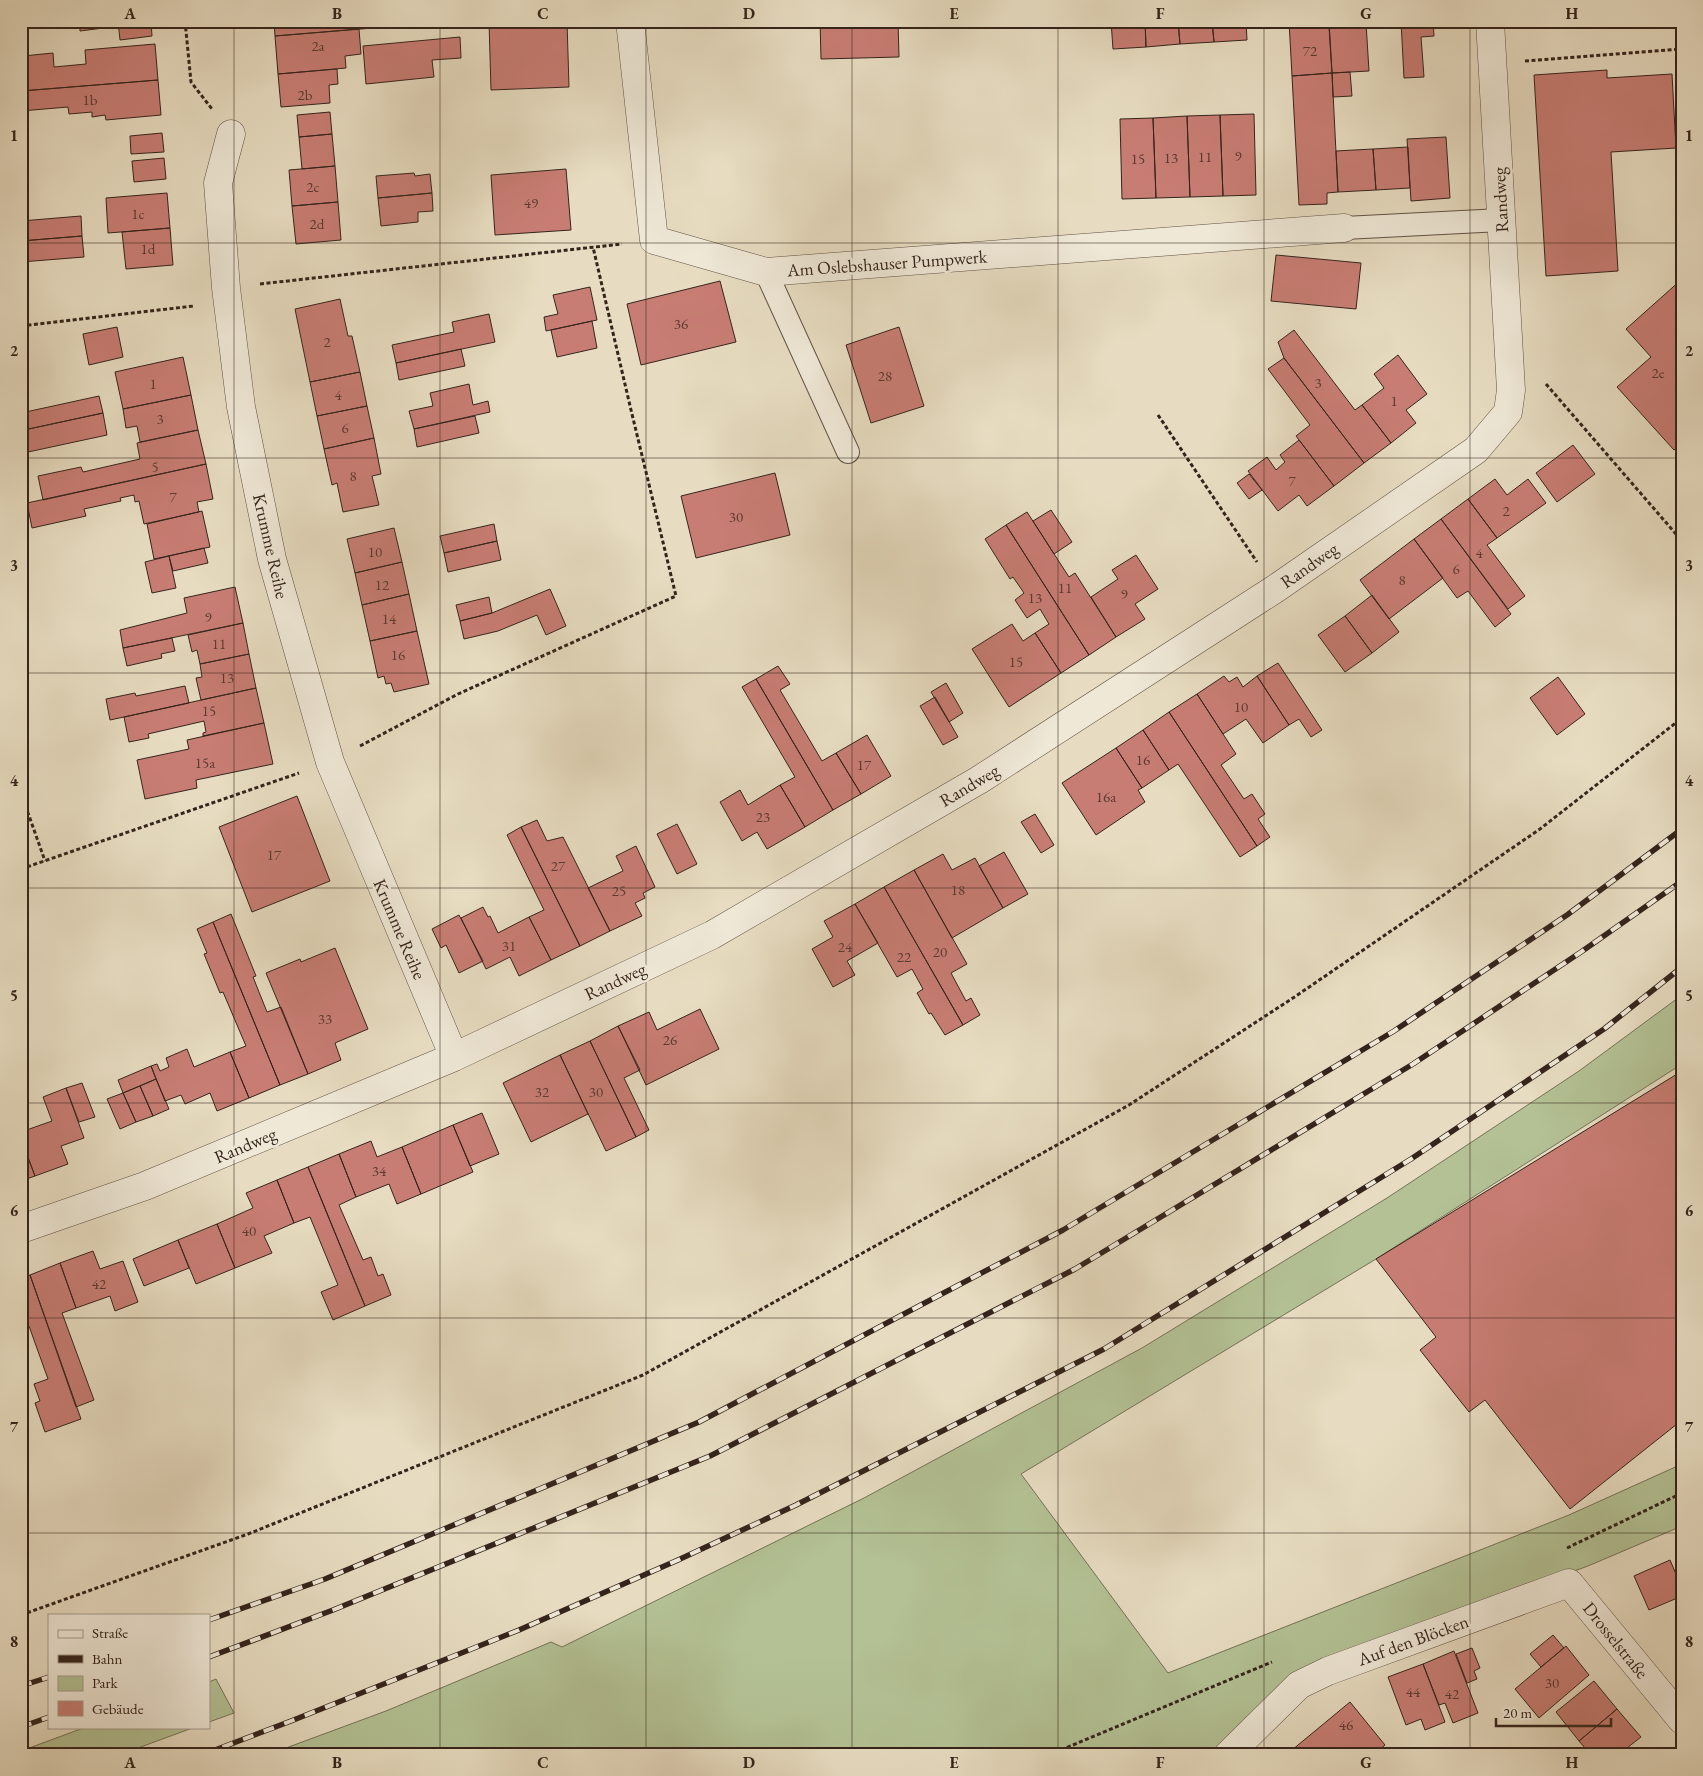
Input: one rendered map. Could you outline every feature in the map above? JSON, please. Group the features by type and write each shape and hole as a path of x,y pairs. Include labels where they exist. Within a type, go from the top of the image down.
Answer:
{"street":[{"path":"630,21 654,240"},
{"name":"Randweg","path":"21,1230 145,1186 454,1057 712,936 979,780 1275,589 1476,450 1508,412 1511,390 1490,21"},
{"name":"Krumme Reihe","path":"231,134 218,182 226,294 241,407 272,559 330,762 454,1057"},
{"name":"Am Oslebshauser Pumpwerk","path":"654,240 766,272 1344,228"},
{"name":"Auf den Blöcken","path":"1228,1755 1299,1685 1328,1671 1569,1583"},
{"name":"Drosselstraße","path":"1569,1583 1682,1720"}],"lane":[{"path":"1344,228 1501,220"},
{"path":"766,272 848,452"}],"path":[{"path":"185,21 191,82 231,134"},
{"path":"1492,64 1682,49"},
{"path":"21,326 206,305 226,294 654,240"},
{"path":"593,247 676,596"},
{"path":"1508,340 1682,541"},
{"path":"1158,415 1275,589"},
{"path":"21,1615 248,1534 643,1375 1129,1105 1296,996 1540,829 1682,718"},
{"path":"21,793 45,861"},
{"path":"1049,1755 1274,1661"}],"green space":[{"path":"1682,995 1682,1064 1376,1259 1021,1474 1168,1673 1569,1515 1682,1464 1682,1526 1588,1566 1309,1667 1216,1755 267,1755 386,1711 551,1642 562,1647 864,1498 1142,1348 1387,1198 1579,1071"},
{"path":"216,1679 234,1713 210,1722 210,1682"},
{"path":"83,1728 192,1728 119,1755 21,1755 21,1751"}],"building":[{"path":"70,21 110,21 111,27 80,31 80,27 71,28"},
{"path":"118,21 151,21 152,36 120,40"},
{"path":"274,21 372,21 373,28 275,36"},
{"path":"489,21 567,21 569,87 491,90"},
{"path":"820,21 898,21 899,57 821,59"},
{"path":"1111,21 1145,21 1146,47 1113,49"},
{"path":"1145,21 1178,21 1180,44 1146,47"},
{"path":"1178,21 1212,21 1214,42 1180,44"},
{"path":"1212,21 1246,21 1247,40 1214,42"},
{"path":"1289,21 1329,21 1332,73 1292,76"},
{"path":"1340,21 1366,23 1369,71 1332,73 1329,27 1341,26"},
{"path":"1401,21 1433,21 1434,36 1421,37 1424,77 1404,78"},
{"path":"359,29 361,54 345,56 346,68 278,74 275,36"},
{"path":"460,37 461,58 432,60 434,77 366,84 363,46"},
{"path":"155,44 158,80 21,91 23,56 53,53 54,67 86,64 85,50"},
{"path":"337,69 338,84 329,85 330,103 281,107 278,74"},
{"path":"1607,70 1607,78 1672,74 1676,148 1611,152 1618,271 1546,276 1534,75"},
{"path":"1350,72 1352,96 1333,97 1332,73"},
{"path":"1332,73 1338,192 1327,193 1327,204 1299,205 1292,76"},
{"path":"158,80 161,115 106,120 105,115 92,117 92,112 69,114 68,107 21,111 21,91"},
{"path":"330,112 332,134 299,137 297,115"},
{"path":"1254,114 1256,195 1223,196 1220,115"},
{"path":"1220,115 1223,196 1190,197 1187,116"},
{"path":"1187,116 1190,197 1156,198 1153,118"},
{"path":"1153,118 1156,198 1122,199 1120,119"},
{"path":"162,133 164,152 131,154 130,136"},
{"path":"332,134 335,166 302,169 299,137"},
{"path":"1446,137 1450,198 1411,201 1407,139"},
{"path":"1408,147 1410,188 1376,190 1373,149"},
{"path":"1373,149 1376,190 1338,192 1336,151"},
{"path":"164,158 166,179 134,182 132,161"},
{"path":"335,166 338,202 292,206 289,170"},
{"path":"566,169 571,230 495,235 491,175"},
{"path":"414,173 415,176 430,174 432,193 378,198 376,176"},
{"path":"167,193 170,228 108,233 106,198"},
{"path":"432,193 433,211 418,212 418,222 381,226 378,198"},
{"path":"338,202 341,240 296,244 292,206"},
{"path":"81,216 82,236 21,241 21,221"},
{"path":"170,228 173,265 126,269 122,232"},
{"path":"82,236 84,257 21,262 21,241"},
{"path":"1276,255 1361,263 1356,309 1271,301"},
{"path":"1682,279 1682,443 1674,450 1617,387 1651,357 1626,329"},
{"path":"720,281 736,342 641,365 627,304"},
{"path":"590,287 597,320 546,331 544,317 558,314 553,295"},
{"path":"340,299 348,336 352,336 360,372 310,382 295,309"},
{"path":"489,314 495,342 396,363 392,345 454,332 452,322"},
{"path":"592,321 597,348 557,357 551,330"},
{"path":"117,327 123,357 89,365 83,334"},
{"path":"899,327 924,406 871,423 846,345"},
{"path":"1294,330 1355,410 1362,405 1391,443 1364,463 1284,358 1278,342"},
{"path":"461,349 465,366 399,380 396,363"},
{"path":"1398,355 1427,394 1406,410 1416,423 1391,443 1362,405 1384,388 1374,374"},
{"path":"183,357 191,395 123,409 115,372"},
{"path":"1284,358 1364,463 1334,486 1296,436 1310,425 1268,369"},
{"path":"360,372 367,406 317,416 310,382"},
{"path":"469,384 473,405 488,401 490,412 414,429 409,411 433,406 430,393"},
{"path":"191,395 198,430 140,442 137,426 126,428 123,409"},
{"path":"99,396 103,413 24,430 21,413"},
{"path":"367,406 374,438 324,449 317,416"},
{"path":"103,413 107,435 28,452 24,430"},
{"path":"475,416 479,433 417,447 414,429"},
{"path":"198,430 206,464 43,500 38,476 81,467 83,472 140,459 137,443"},
{"path":"374,438 381,474 372,476 379,505 343,512 337,483 332,485 324,449"},
{"path":"1299,440 1334,486 1307,506 1299,495 1278,511 1248,471 1267,457 1276,470 1285,462 1280,455"},
{"path":"1573,445 1595,474 1557,502 1536,473"},
{"path":"206,464 213,499 197,502 199,512 144,524 139,501 135,502 134,495 120,498 121,501 84,509 86,516 32,528 27,503"},
{"path":"775,473 790,535 696,558 681,496"},
{"path":"1249,474 1262,490 1249,499 1237,483"},
{"path":"1495,479 1507,495 1528,479 1546,503 1497,538 1468,499"},
{"path":"1468,499 1497,538 1487,545 1525,596 1508,609 1441,519"},
{"path":"1051,510 1072,542 1054,554 1033,521"},
{"path":"202,511 210,547 154,559 147,524"},
{"path":"1027,512 1069,577 1075,573 1116,637 1089,655 1006,525"},
{"path":"1441,519 1511,614 1495,627 1468,591 1457,598 1414,539"},
{"path":"494,524 497,541 444,553 440,536"},
{"path":"1006,525 1089,655 1061,673 1035,633 1049,624 1040,609 1027,618 1015,600 1024,593 1013,577 1010,579 985,539"},
{"path":"394,528 402,562 355,573 347,539"},
{"path":"1414,539 1443,578 1389,619 1360,580"},
{"path":"497,541 501,560 448,572 444,553"},
{"path":"204,548 208,563 173,571 169,556"},
{"path":"1136,555 1158,589 1135,604 1145,619 1116,637 1091,597 1118,579 1112,570"},
{"path":"169,556 176,588 152,593 145,562"},
{"path":"402,562 409,594 362,605 355,573"},
{"path":"235,587 243,623 123,648 120,630 187,613 184,598"},
{"path":"550,589 566,626 546,635 537,615 498,631 464,639 460,621 492,613"},
{"path":"409,594 417,631 370,641 362,605"},
{"path":"1372,595 1399,632 1372,653 1345,616"},
{"path":"489,597 492,613 460,621 456,605"},
{"path":"1345,616 1372,653 1345,672 1318,635"},
{"path":"243,623 249,654 200,664 197,650 192,652 188,635"},
{"path":"1012,624 1023,641 1035,633 1061,673 1009,707 972,649"},
{"path":"417,631 429,684 394,692 391,683 386,684 384,676 378,678 370,641"},
{"path":"172,638 175,651 161,654 162,658 127,666 123,648"},
{"path":"249,654 256,688 201,700 196,678 202,677 200,664"},
{"path":"1278,663 1322,730 1311,737 1299,719 1289,725 1257,676"},
{"path":"778,666 790,684 780,690 822,761 836,753 861,794 833,810 756,679"},
{"path":"1224,676 1229,682 1237,677 1243,687 1257,676 1289,725 1263,743 1246,719 1223,734 1197,694"},
{"path":"1558,677 1585,714 1557,735 1530,698"},
{"path":"756,679 833,810 805,827 780,785 795,777 742,687"},
{"path":"946,683 963,713 949,722 931,692"},
{"path":"185,686 189,703 110,720 106,699 135,693 136,696"},
{"path":"256,688 264,723 203,736 203,733 206,732 204,721 148,734 149,738 129,742 124,717"},
{"path":"1197,694 1236,754 1221,765 1244,799 1252,794 1265,814 1258,819 1270,837 1257,846 1169,712"},
{"path":"935,697 958,737 943,745 920,706"},
{"path":"1169,712 1257,846 1240,857 1178,764 1169,770 1143,730"},
{"path":"264,723 273,764 196,780 197,788 145,799 137,760 189,749 187,740"},
{"path":"1143,730 1169,770 1142,788 1116,748"},
{"path":"867,735 891,776 861,794 836,753"},
{"path":"1116,748 1142,788 1138,790 1145,802 1096,835 1062,783"},
{"path":"780,785 805,827 767,849 757,832 742,841 720,802 740,790 748,805"},
{"path":"297,796 330,881 252,912 219,827"},
{"path":"1035,814 1054,845 1041,853 1021,822"},
{"path":"537,820 547,841 563,837 610,931 580,946 521,827"},
{"path":"677,824 697,864 677,874 657,834"},
{"path":"521,827 580,946 551,960 529,917 544,910 507,835"},
{"path":"636,846 655,887 643,893 645,898 635,903 642,916 610,931 588,888 623,871 616,856"},
{"path":"1004,852 1028,894 1003,908 979,866"},
{"path":"943,854 952,870 975,858 1003,908 952,938 914,870"},
{"path":"914,870 967,964 951,973 966,1001 971,998 980,1015 963,1025 884,887"},
{"path":"884,887 963,1025 945,1035 931,1013 929,1014 917,993 923,989 912,969 897,977 855,904"},
{"path":"855,904 878,943 847,961 855,975 833,987 812,949 833,937 824,921"},
{"path":"483,907 488,917 490,916 498,933 529,917 551,960 519,976 510,957 486,969 461,918"},
{"path":"231,914 256,976 253,977 267,1012 281,1007 308,1074 280,1085 213,922"},
{"path":"459,915 483,961 459,973 446,945 441,948 432,929"},
{"path":"213,922 280,1085 249,1098 230,1052 246,1046 223,992 220,993 204,954 207,953 197,929"},
{"path":"335,948 368,1029 335,1043 341,1060 308,1074 266,973 300,959 301,962"},
{"path":"700,1009 719,1049 646,1085 618,1026 649,1012 657,1030"},
{"path":"618,1026 640,1070 624,1078 649,1130 636,1137 590,1041"},
{"path":"590,1041 636,1137 606,1151 560,1055"},
{"path":"187,1049 194,1067 230,1052 249,1098 217,1111 210,1093 185,1104 181,1095 165,1101 151,1066 157,1064 160,1071 169,1067 166,1058"},
{"path":"560,1055 588,1114 531,1142 503,1083"},
{"path":"151,1066 156,1079 123,1093 118,1080"},
{"path":"1682,1071 1682,1420 1570,1509 1485,1400 1469,1412 1420,1350 1436,1337 1376,1259"},
{"path":"156,1079 169,1109 153,1116 140,1086"},
{"path":"82,1083 95,1117 79,1122 66,1088"},
{"path":"140,1086 153,1116 136,1122 123,1093"},
{"path":"66,1088 84,1138 61,1146 68,1164 35,1176 21,1139 21,1132 52,1121 43,1097"},
{"path":"123,1093 136,1122 120,1129 107,1099"},
{"path":"482,1113 499,1154 470,1166 453,1125"},
{"path":"453,1125 473,1172 421,1194 402,1147"},
{"path":"21,1139 35,1176 21,1181"},
{"path":"371,1141 377,1157 402,1147 421,1194 397,1204 389,1184 356,1197 339,1154"},
{"path":"339,1154 356,1197 339,1205 363,1260 371,1257 378,1276 383,1274 391,1295 365,1306 308,1167"},
{"path":"308,1167 365,1306 333,1320 321,1292 338,1285 310,1217 294,1223 277,1180"},
{"path":"277,1180 294,1223 264,1236 272,1253 235,1268 217,1224 253,1208 246,1193"},
{"path":"217,1224 235,1268 196,1284 178,1240"},
{"path":"178,1240 189,1268 144,1286 133,1259"},
{"path":"93,1251 100,1269 123,1261 138,1302 115,1311 110,1296 76,1308 60,1263"},
{"path":"60,1263 76,1308 62,1313 94,1400 76,1407 30,1275"},
{"path":"30,1275 81,1419 45,1432 35,1403 40,1401 34,1384 48,1379 29,1326 21,1329 21,1278"},
{"path":"1670,1560 1682,1588 1682,1596 1649,1610 1634,1576"},
{"path":"1553,1635 1564,1648 1541,1667 1530,1654"},
{"path":"1566,1646 1589,1675 1539,1718 1515,1689"},
{"path":"1472,1648 1480,1668 1474,1671 1477,1679 1467,1683 1456,1654"},
{"path":"1454,1651 1478,1713 1453,1723 1445,1703 1439,1705 1423,1664"},
{"path":"1423,1664 1445,1722 1425,1730 1421,1719 1406,1725 1388,1677"},
{"path":"1594,1681 1617,1709 1579,1741 1556,1712"},
{"path":"1350,1702 1385,1745 1373,1755 1295,1755 1292,1750"},
{"path":"1617,1709 1641,1737 1618,1755 1591,1755 1579,1741"}],"railway":[{"path":"210,1620 325,1579 699,1422 1063,1230 1394,1031 1567,915 1682,829"},
{"path":"210,1657 333,1610 710,1456 1075,1269 1413,1064 1581,952 1682,881"},
{"path":"202,1755 519,1630 678,1560 796,1505 1104,1349 1411,1159 1604,1029 1682,967"},
{"path":"21,1686 48,1677"},
{"path":"21,1727 48,1717"}]}
